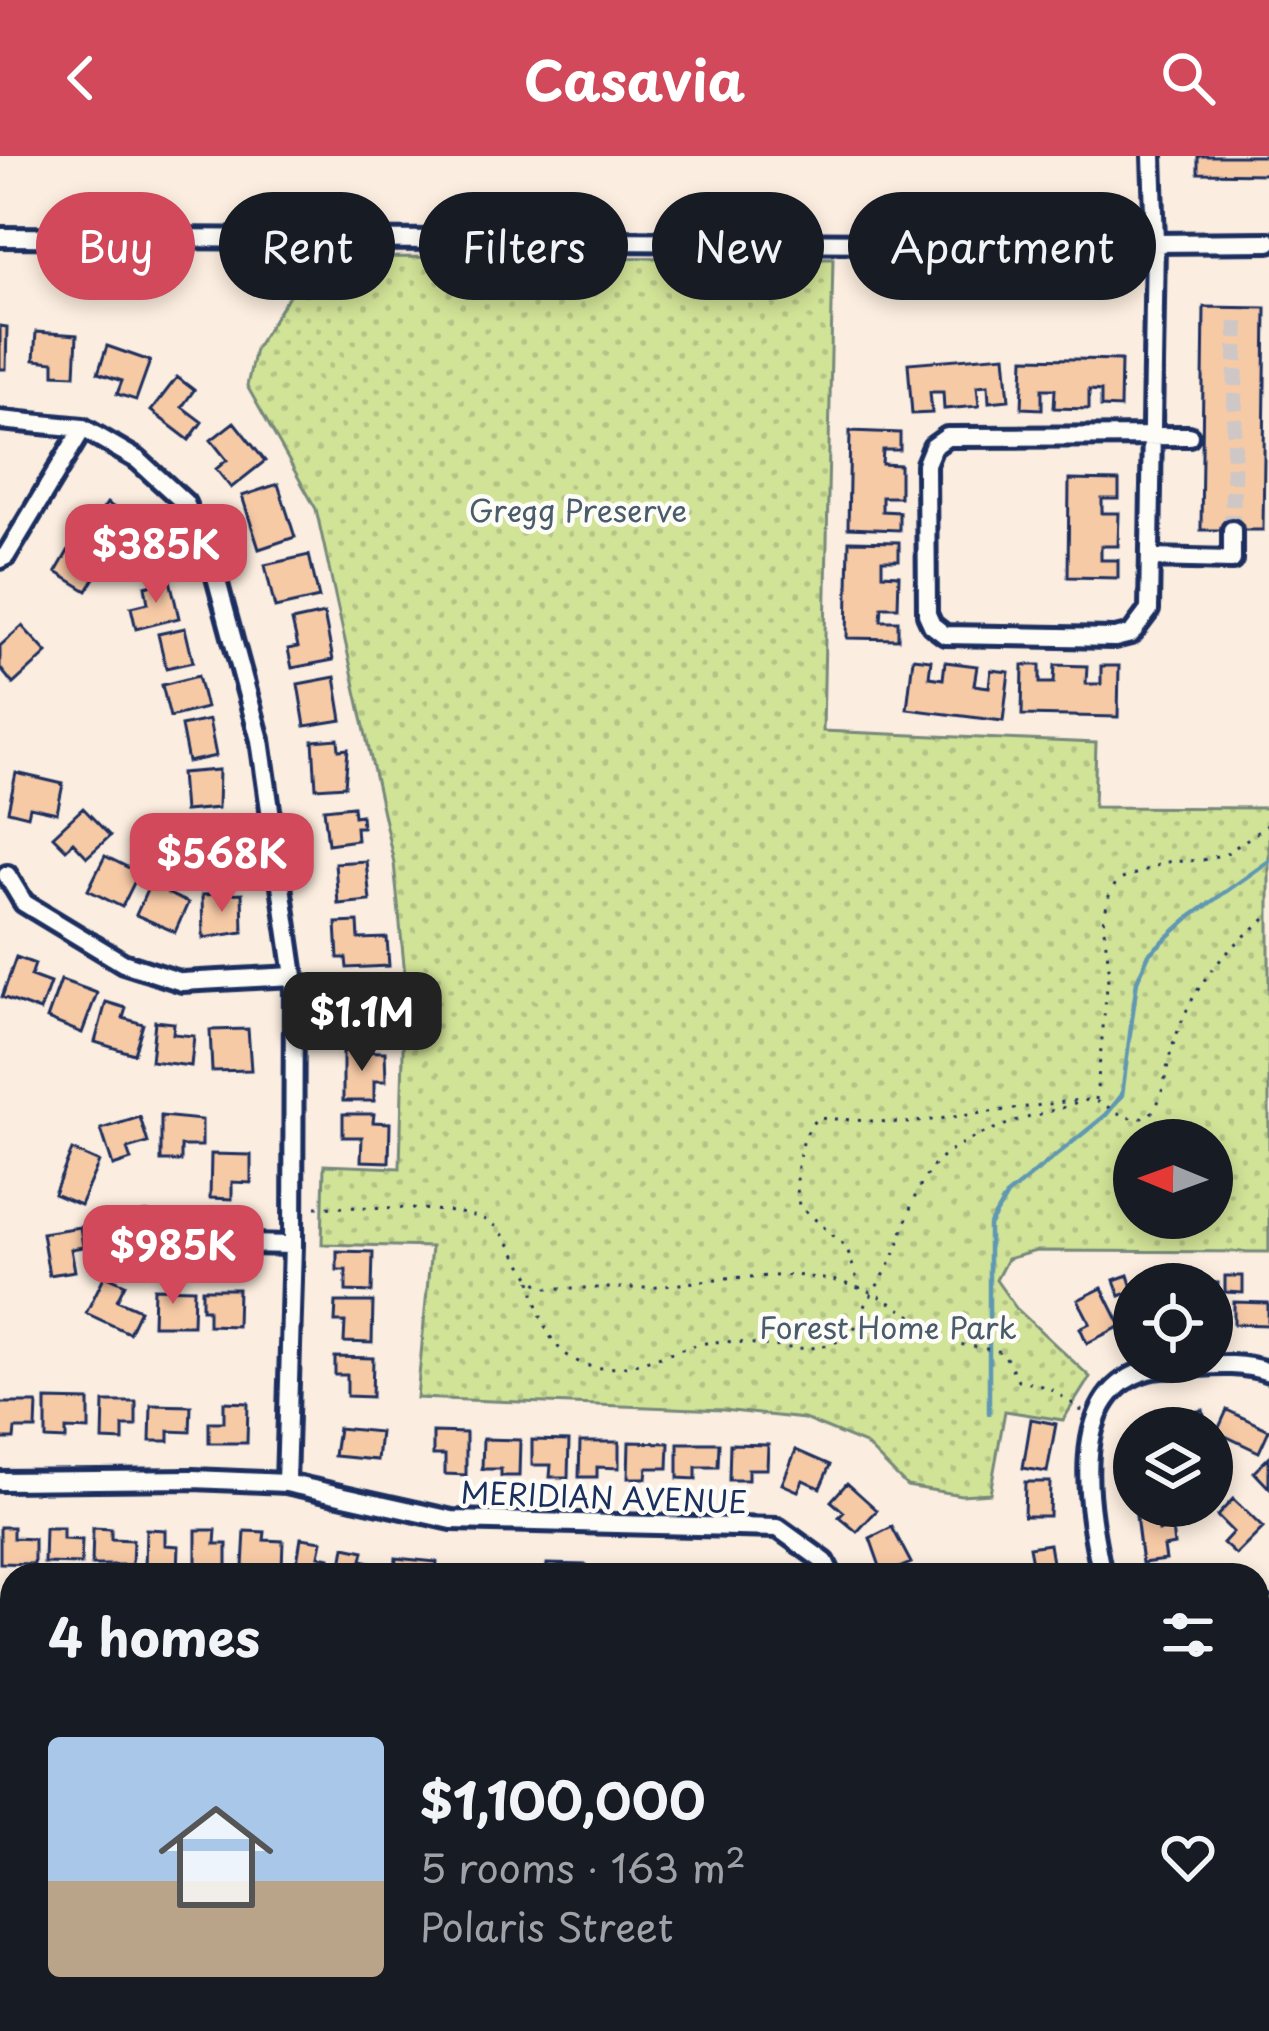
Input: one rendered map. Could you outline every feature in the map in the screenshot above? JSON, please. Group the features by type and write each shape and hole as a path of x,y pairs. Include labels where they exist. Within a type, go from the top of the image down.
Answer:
{"street":[{"path":"1152,156 1153,192"},
{"path":"0,237 848,243"},
{"path":"1156,242 1269,242"},
{"path":"1154,300 1152,437 1150,558 1150,610 1131,634 1115,638 945,635 932,625 927,614 926,464 933,447 947,436 1152,437 1189,436"},
{"path":"0,420 83,428 138,460 184,503 213,566 260,740 294,976 286,1483"},
{"path":"0,559 83,428"},
{"path":"1150,558 1232,560 1232,530"},
{"path":"7,875 24,903 123,963 182,982 294,976"},
{"path":"146,1224 212,1244 293,1245"},
{"path":"1099,1563 1089,1514 1086,1462 1099,1411 1126,1379 1150,1370 1245,1365 1269,1372"},
{"name":"MERIDIAN AVENUE","path":"0,1481 286,1483 452,1520 778,1528 825,1563"}],"path":[{"path":"1096,1100 1109,966 1103,922 1117,881 1166,862 1227,853 1269,824"},
{"path":"860,1288 847,1248 800,1205 802,1145 806,1130 817,1118 909,1123 1087,1100 1132,1119 1145,1117 1155,1109 1198,984 1233,944 1269,916"},
{"path":"316,1207 416,1209 484,1218 498,1227 531,1280 542,1324 554,1343 586,1366 607,1368 690,1344 721,1341 753,1340 807,1349 829,1346 852,1332 892,1259 918,1187 932,1167 951,1150 1087,1100"},
{"path":"531,1280 545,1288 650,1288 796,1275 860,1288 959,1344 994,1350 1009,1359 1018,1380 1049,1388 1081,1409 1078,1429"}],"green space":[{"name":"Gregg Preserve","path":"395,257 419,257 419,300 628,300 628,258 652,258 652,300 824,300 824,258 833,258 823,731 1096,743 1094,807 1269,808 1269,1252 1036,1251 1007,1259 996,1280 1016,1308 1090,1377 1063,1420 1005,1411 990,1493 961,1495 907,1486 865,1444 804,1419 723,1410 417,1398 431,1247 322,1244 324,1165 400,1168 405,975 394,863 316,509 247,386 255,349 286,300 395,300"}],"building":[{"path":"1198,156 1268,156 1268,174 1198,173"},
{"path":"1204,307 1266,308 1263,530 1201,530"},
{"path":"0,326 7,327 6,369 0,369"},
{"path":"36,332 77,335 75,375 54,374 54,362 34,360"},
{"path":"107,346 150,361 136,400 117,394 122,381 98,373"},
{"path":"1005,355 1009,400 989,402 988,385 977,386 979,406 944,409 943,392 930,392 932,413 912,414 908,363"},
{"path":"1024,358 1121,360 1120,408 1101,407 1101,391 1089,390 1089,409 1054,408 1055,389 1042,389 1042,409 1022,408"},
{"path":"177,377 194,390 182,407 202,422 189,440 151,411"},
{"path":"234,422 265,461 231,488 216,469 227,460 211,440"},
{"path":"850,431 900,433 900,450 883,450 882,464 900,465 900,497 882,497 882,511 899,512 899,530 848,528"},
{"path":"1069,480 1119,481 1119,499 1102,499 1102,513 1119,513 1118,546 1101,546 1101,560 1118,560 1118,578 1068,577"},
{"path":"278,484 295,537 259,549 242,496"},
{"path":"107,503 135,522 113,554 81,531"},
{"path":"75,539 107,558 87,591 56,572"},
{"path":"849,541 899,542 899,560 882,560 882,574 899,575 898,607 882,607 881,621 898,621 898,639 847,638"},
{"path":"309,555 319,598 275,608 265,565"},
{"path":"170,580 179,618 136,629 131,607 148,603 145,586"},
{"path":"324,614 333,660 292,668 288,649 298,647 292,621"},
{"path":"22,626 47,653 13,684 0,668 0,646"},
{"path":"185,628 193,662 166,668 158,634"},
{"path":"913,658 931,660 929,677 943,679 945,662 977,666 974,685 989,687 991,670 1009,672 1003,721 907,709"},
{"path":"1023,665 1040,665 1040,683 1054,683 1055,665 1087,666 1086,684 1101,684 1101,666 1119,666 1118,717 1022,715"},
{"path":"198,676 206,708 170,717 162,685"},
{"path":"335,677 342,720 305,726 298,684"},
{"path":"209,720 216,756 188,762 181,726"},
{"path":"338,739 339,750 348,749 345,786 316,788 313,741"},
{"path":"219,770 218,808 184,811 181,773"},
{"path":"16,773 63,784 57,813 30,807 28,816 8,811"},
{"path":"353,806 354,816 361,815 357,840 328,844 324,809"},
{"path":"83,808 110,836 87,857 73,842 66,849 53,836"},
{"path":"105,856 139,873 122,907 88,890"},
{"path":"366,861 370,901 338,904 335,863"},
{"path":"152,879 188,903 175,932 136,915"},
{"path":"242,893 243,932 203,938 202,895"},
{"path":"358,922 359,939 387,938 389,966 347,968 346,958 338,958 336,923"},
{"path":"16,957 35,964 31,976 50,983 40,1011 2,997"},
{"path":"61,980 97,993 82,1033 47,1019"},
{"path":"341,990 383,990 383,1036 354,1036 354,1010 341,1010"},
{"path":"106,1002 126,1008 123,1018 143,1024 134,1054 95,1042"},
{"path":"155,1021 174,1023 173,1034 194,1036 191,1066 151,1061"},
{"path":"248,1029 251,1070 212,1071 210,1030"},
{"path":"343,1051 385,1052 386,1081 374,1081 374,1101 343,1101"},
{"path":"343,1114 374,1114 373,1122 390,1123 389,1162 361,1161 362,1137 343,1137"},
{"path":"161,1116 202,1120 202,1146 181,1146 181,1161 161,1161"},
{"path":"140,1117 148,1143 127,1149 131,1160 113,1166 101,1129"},
{"path":"72,1150 99,1162 80,1205 54,1194"},
{"path":"211,1154 251,1155 251,1183 232,1182 232,1199 210,1198"},
{"path":"80,1227 83,1247 71,1249 75,1271 49,1275 42,1233"},
{"path":"337,1251 373,1252 372,1292 346,1291 346,1270 337,1270"},
{"path":"105,1275 125,1284 117,1300 140,1310 129,1333 86,1313"},
{"path":"1233,1276 1243,1276 1243,1293 1233,1292"},
{"path":"154,1288 194,1289 193,1325 153,1325"},
{"path":"1102,1288 1113,1310 1113,1330 1087,1343 1080,1328 1090,1323 1078,1300"},
{"path":"202,1289 238,1289 237,1326 208,1325"},
{"path":"336,1302 373,1302 372,1343 344,1342 345,1322 335,1322"},
{"path":"1234,1302 1268,1303 1268,1325 1234,1324"},
{"path":"335,1357 373,1358 372,1397 347,1396 347,1375 335,1375"},
{"path":"46,1400 89,1401 89,1430 66,1429 66,1440 46,1439"},
{"path":"104,1402 136,1402 136,1426 123,1426 123,1441 103,1440"},
{"path":"224,1402 248,1403 247,1443 209,1443 209,1422 224,1422"},
{"path":"0,1403 37,1403 36,1429 15,1429 14,1439 0,1439"},
{"path":"151,1405 191,1406 190,1432 169,1431 169,1441 150,1441"},
{"path":"1233,1413 1269,1430 1259,1452 1233,1440"},
{"path":"1031,1419 1056,1424 1047,1472 1023,1468"},
{"path":"338,1428 380,1432 377,1460 334,1456"},
{"path":"433,1432 466,1433 466,1475 445,1474 445,1455 433,1455"},
{"path":"483,1439 520,1440 519,1476 482,1469"},
{"path":"532,1440 569,1441 568,1477 550,1477 551,1465 532,1465"},
{"path":"580,1442 619,1442 619,1468 597,1467 597,1477 579,1477"},
{"path":"629,1442 669,1443 668,1468 647,1468 646,1478 628,1478"},
{"path":"678,1443 719,1443 718,1467 696,1467 696,1479 678,1478"},
{"path":"730,1444 768,1445 767,1469 748,1469 748,1480 729,1480"},
{"path":"796,1450 830,1465 820,1488 803,1480 798,1491 782,1484"},
{"path":"1269,1457 1269,1488 1254,1472"},
{"path":"1025,1482 1050,1482 1049,1516 1024,1516"},
{"path":"847,1483 877,1510 857,1532 839,1517 844,1512 831,1501"},
{"path":"1233,1499 1263,1528 1236,1555 1223,1543 1233,1532 1228,1527 1233,1527"},
{"path":"0,1527 13,1527 13,1538 34,1539 34,1563 0,1563"},
{"path":"892,1527 911,1563 879,1563 870,1538"},
{"path":"1137,1527 1172,1529 1174,1545 1164,1547 1166,1560 1142,1563"},
{"path":"45,1528 63,1528 63,1539 82,1540 81,1563 44,1563"},
{"path":"93,1528 111,1529 111,1539 133,1540 132,1563 92,1563"},
{"path":"146,1529 165,1530 165,1545 179,1546 178,1563 145,1563"},
{"path":"196,1530 216,1530 215,1544 227,1544 227,1563 196,1563"},
{"path":"245,1531 265,1532 264,1540 283,1541 282,1563 243,1563"},
{"path":"301,1538 322,1541 319,1556 330,1558 329,1563 297,1563"},
{"path":"1049,1544 1052,1563 1032,1563 1029,1547"},
{"path":"345,1547 364,1551 362,1560 375,1563 342,1563"},
{"path":"396,1558 437,1562 437,1563 396,1563"}],"waterway":[{"path":"989,1413 989,1226 1007,1195 1106,1115 1122,1095 1137,981 1149,954 1190,917 1269,861"}],"tunnel":[{"path":"1232,530 1237,314"}],"park label":[{"name":"Forest Home Park","path":"888,1326"}]}
